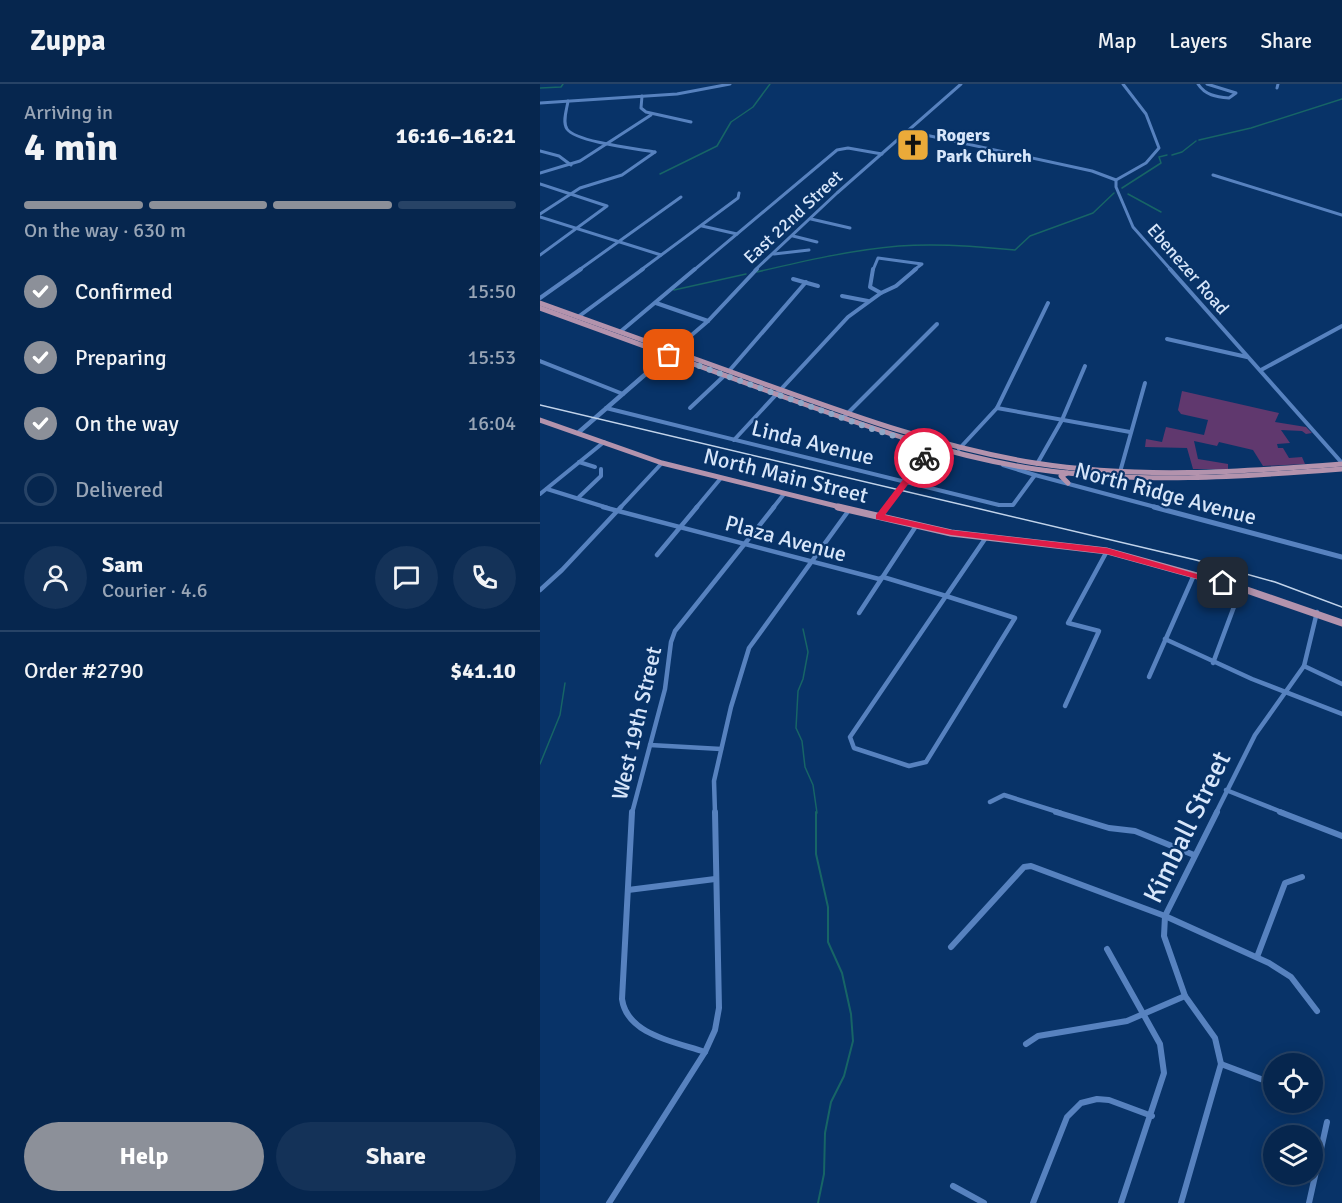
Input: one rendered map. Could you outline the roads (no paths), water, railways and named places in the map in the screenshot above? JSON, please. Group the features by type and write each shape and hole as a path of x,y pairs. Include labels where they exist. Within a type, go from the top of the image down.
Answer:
{"main road":[{"path":"540,303 576,319 846,416 982,459 1067,473 1126,478 1189,479 1342,469"},
{"path":"540,308 620,332 671,353"},
{"name":"East 22nd Street","path":"576,431 671,353"},
{"name":"East 22nd Street","path":"576,431 621,393"},
{"name":"North Main Street","path":"540,420 662,463 916,526 1107,551 1241,588 1317,612 1342,623"},
{"path":"934,445 1038,464 1120,472 1192,474 1342,463"},
{"path":"1067,473 1061,476 1068,483"}],"street":[{"path":"540,103 682,93 730,84"},
{"name":"East 22nd Street","path":"671,353 708,321 746,279 961,84"},
{"path":"908,131 1092,171 1116,180 1149,160 1159,148 1146,114 1123,84"},
{"path":"1198,84 1204,92 1221,98 1229,98 1236,93 1207,84"},
{"path":"642,96 641,108 651,115 691,122"},
{"path":"540,215 588,184 622,175 655,152 576,135 566,128 568,101"},
{"path":"540,173 571,165 651,115"},
{"path":"620,332 841,148 882,154"},
{"path":"540,151 560,156 571,165"},
{"path":"1213,175 1342,215"},
{"name":"Ebenezer Road","path":"1116,180 1116,187 1133,227 1342,463"},
{"path":"540,184 607,206 540,255"},
{"path":"576,319 738,198 739,193"},
{"path":"540,298 681,197"},
{"path":"540,215 662,255"},
{"path":"811,219 850,228"},
{"path":"701,226 737,234"},
{"path":"793,236 817,242"},
{"path":"774,254 809,250"},
{"path":"734,440 848,317 881,293 896,286 922,264 878,258 875,261 870,287 881,293"},
{"path":"794,279 819,286"},
{"path":"690,408 727,373 806,282"},
{"path":"842,296 868,302"},
{"path":"656,303 708,321"},
{"path":"959,449 997,408 1048,303"},
{"path":"846,416 937,324"},
{"path":"1261,370 1342,326"},
{"path":"1167,339 1247,357"},
{"path":"540,361 621,393"},
{"path":"1038,464 1062,420 1085,366"},
{"path":"1120,472 1145,383"},
{"name":"Linda Avenue","path":"606,408 999,505 1013,505 1035,475"},
{"path":"997,408 1130,432"},
{"path":"540,494 604,442"},
{"path":"879,517 934,445"},
{"name":"North Ridge Avenue","path":"982,459 1342,557"},
{"path":"579,462 595,467"},
{"path":"540,590 662,463"},
{"path":"579,497 601,476 600,469"},
{"path":"657,555 722,478"},
{"name":"Plaza Avenue","path":"547,489 680,528 879,579 883,577 946,596 1015,618 926,762 909,766 854,748 850,737 946,596"},
{"name":"West 19th Street","path":"705,1052 644,1029 631,1021 625,1013 622,999 633,806 665,689 671,642 675,631 784,494"},
{"path":"609,1203 705,1052 715,1030 719,1008 714,781 749,648 849,510"},
{"path":"859,614 916,526"},
{"path":"946,596 987,536"},
{"path":"1065,706 1100,630 1068,623 1107,551"},
{"path":"1149,677 1194,575"},
{"path":"1213,663 1241,588"},
{"name":"Kimball Street","path":"1221,1064 1215,1038 1185,996 1164,936 1165,916 1255,735 1304,666 1317,612"},
{"path":"1166,639 1213,663 1342,714"},
{"path":"1304,666 1342,684"},
{"path":"650,745 721,749"},
{"path":"1226,790 1342,836"},
{"path":"990,802 1004,795 1009,796 1109,828 1135,831 1194,855"},
{"path":"951,947 1027,866 1165,916 1257,957 1291,976 1317,1011"},
{"path":"1257,957 1285,884 1302,877"},
{"path":"628,890 715,879"},
{"path":"1107,949 1160,1044 1164,1073 1152,1116 1121,1203"},
{"path":"1026,1044 1038,1036 1127,1021 1185,996"},
{"path":"1183,1202 1221,1064 1263,1080"},
{"path":"1033,1203 1067,1117 1081,1103 1097,1099 1108,1100 1152,1116"},
{"path":"1309,1203 1327,1122"},
{"path":"953,1186 984,1203"}],"waterway":[{"path":"540,88 561,87 563,84"},
{"path":"660,174 717,146 731,122 753,107 770,84"},
{"path":"1199,140 1251,128 1342,99"},
{"path":"1172,155 1182,152 1196,141"},
{"path":"1122,188 1161,163 1159,157 1167,155"},
{"path":"757,272 845,253 899,246 957,245 1015,250 1030,236 1093,213 1114,193"},
{"path":"1128,194 1161,212"},
{"path":"674,290 746,274"},
{"path":"803,629 808,652 803,679 798,691 796,728 802,741 805,767 813,785 817,813"},
{"path":"540,764 560,715 565,683"},
{"path":"816,812 816,854 828,907 828,942 842,973 851,1014 853,1041 844,1076 831,1102 825,1133 824,1174 818,1203"}],"railway":[{"path":"540,405 1196,560 1275,582 1342,607"}],"place":[{"name":"Rogers Park Church","path":"913,145"}]}
